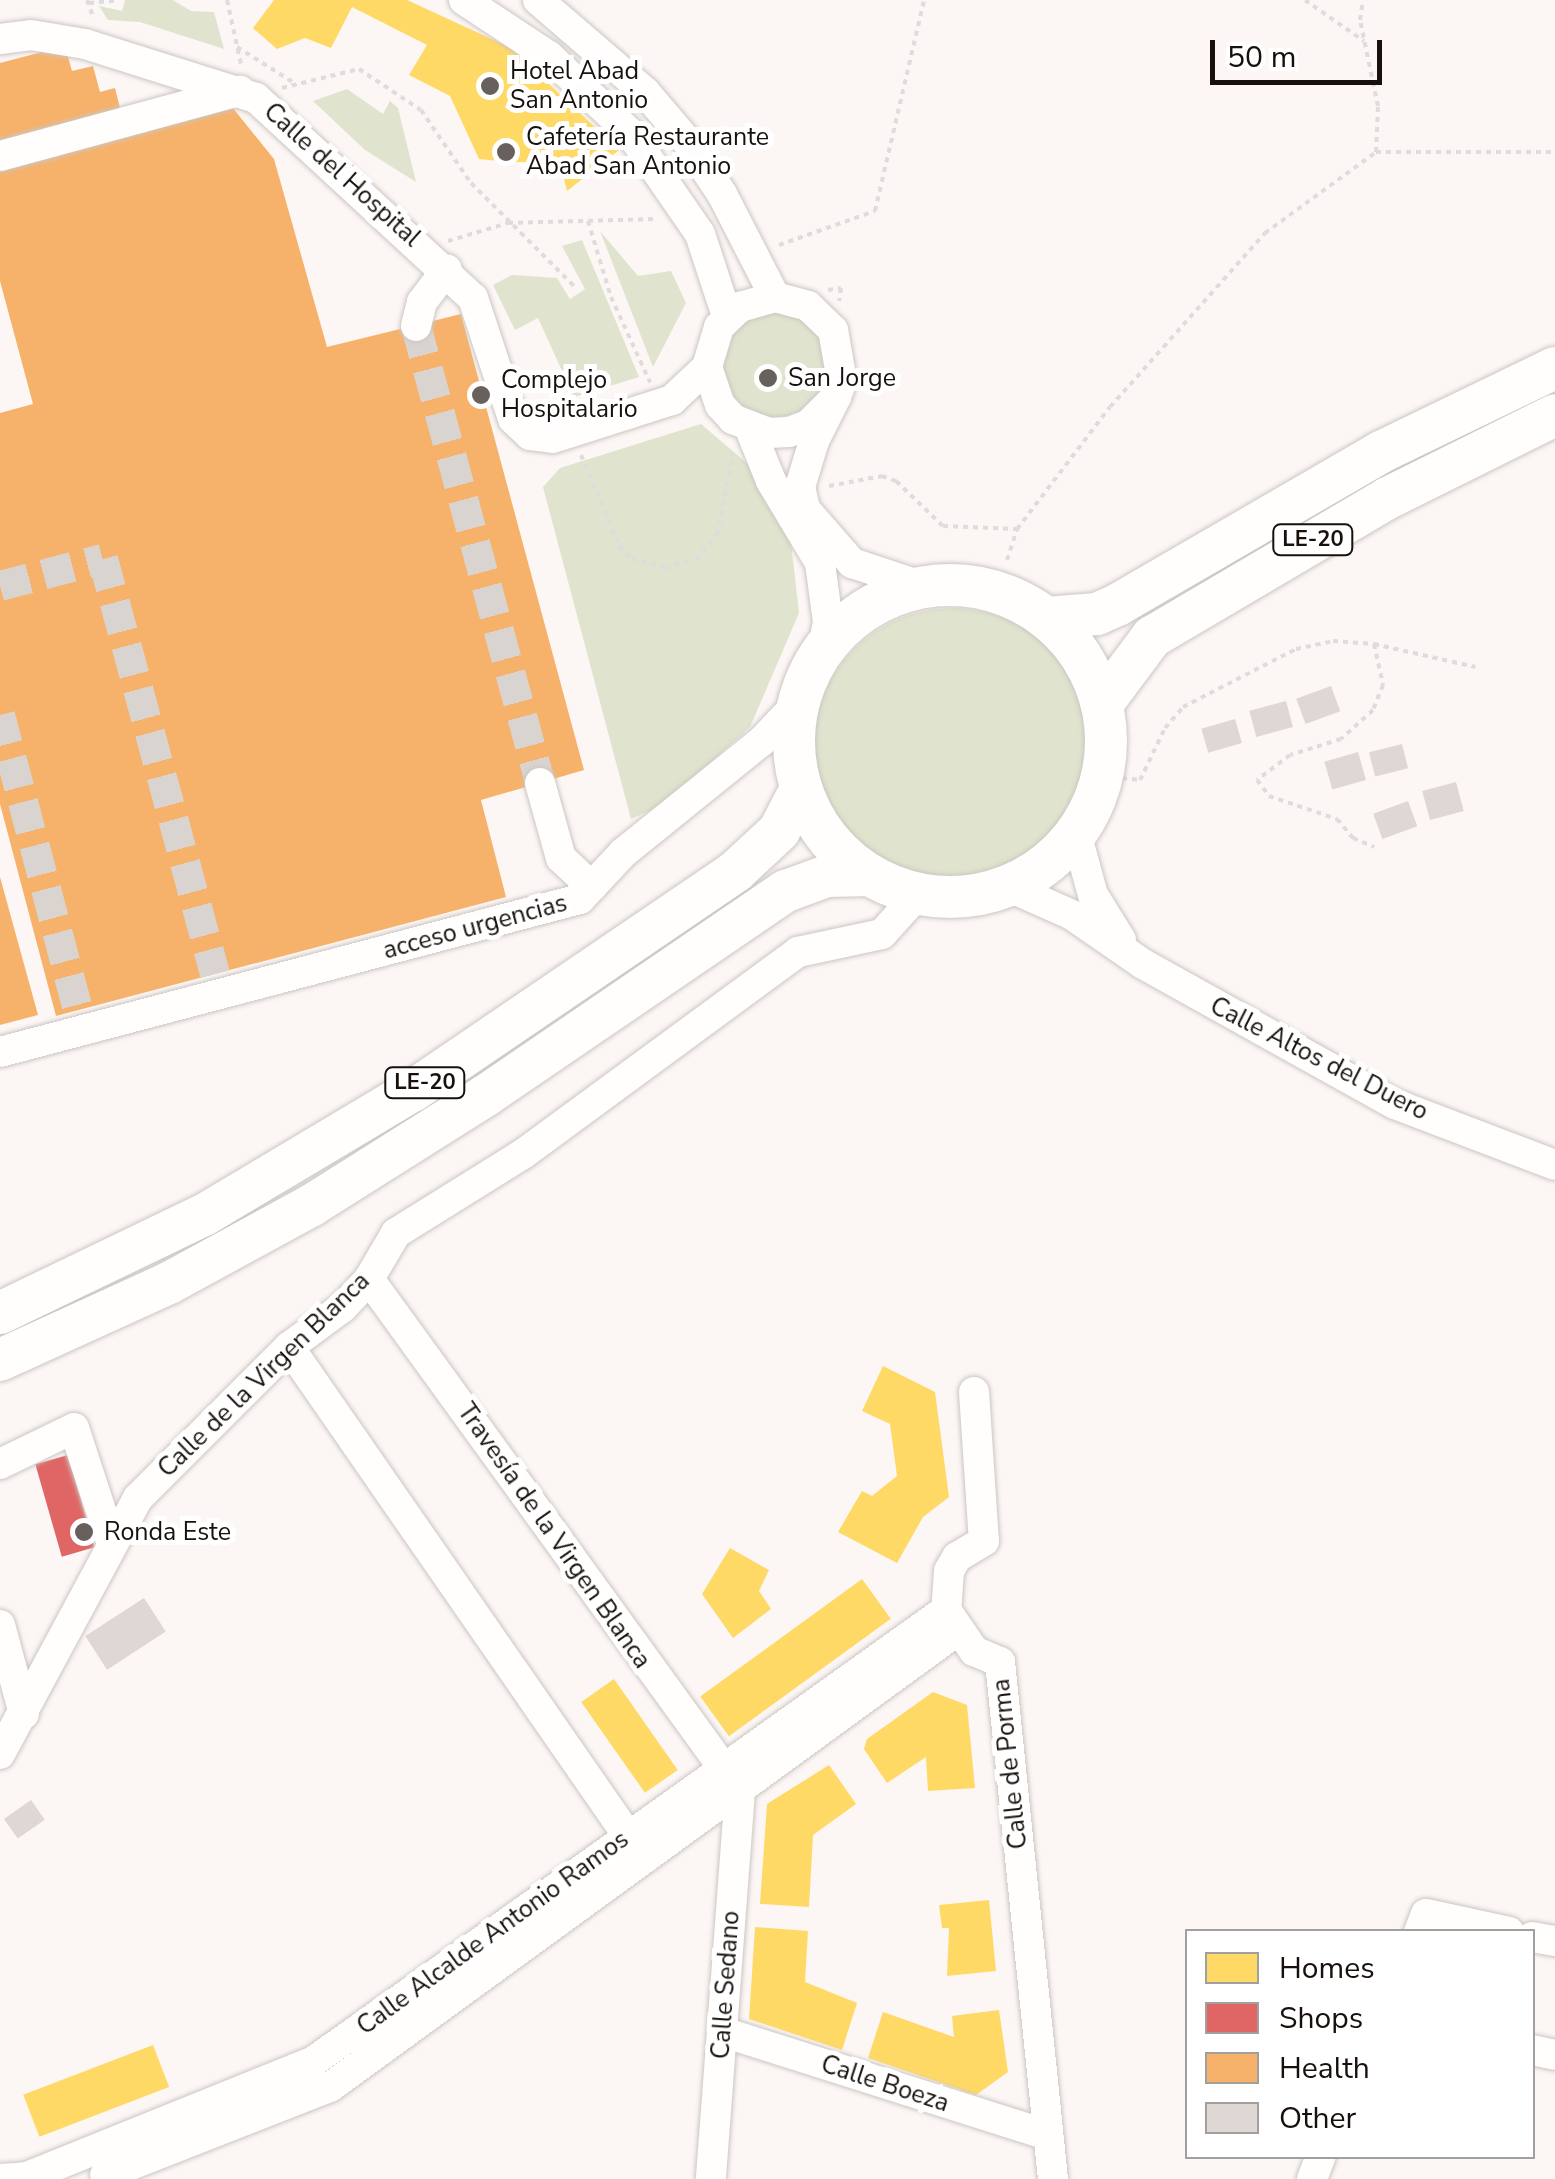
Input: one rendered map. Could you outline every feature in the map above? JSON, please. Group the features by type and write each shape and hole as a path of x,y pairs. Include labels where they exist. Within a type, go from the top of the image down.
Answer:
{"highway":[{"name":"LE-20","path":"1046,618 1096,614 1119,604 1381,452 1555,368"},
{"name":"LE-20","path":"1102,704 1152,637 1388,498 1555,415"},
{"name":"LE-20","path":"969,586 1013,598 1046,618 1082,656 1102,704 1102,776 1076,833 1033,873 1007,886 963,896 918,894 870,875 828,838 801,789 794,746 799,702 822,652 866,610 924,587 969,586"},
{"name":"LE-20","path":"0,1313 204,1215 414,1090 736,871 778,830 801,789"},
{"name":"LE-20","path":"0,1360 170,1283 312,1205 485,1096 786,891 828,876 870,875"}],"street":[{"path":"464,0 549,56 631,134 700,234 727,316"},
{"path":"538,0 644,92 686,140 722,194 775,297"},
{"name":"Calle del Hospital","path":"0,40 31,35 85,44 250,85 443,257 484,317 513,420 530,435 553,438 707,368"},
{"path":"0,156 250,85"},
{"path":"416,326 422,302 443,257"},
{"path":"822,652 828,622 820,563 744,437 720,406 707,368 709,346 727,316 775,297 808,306 834,330 843,363 836,397 800,487 805,508 834,550 852,563 924,587"},
{"name":"Calle del Hospital","path":"661,391 720,406"},
{"path":"744,437 808,425 836,397"},
{"name":"acceso urgencias","path":"0,1052 81,1020 580,899 799,702"},
{"path":"540,783 561,858 592,887"},
{"name":"Calle Altos del Duero","path":"1076,833 1093,895 1110,927 1144,964"},
{"name":"Calle Altos del Duero","path":"1007,886 1072,915 1144,964 1395,1104 1555,1165"},
{"name":"Calle de la Virgen Blanca","path":"0,1754 138,1498 288,1348 370,1279 396,1234 430,1209 523,1154 798,952 882,934 918,894"},
{"name":"Travesía de la Virgen Blanca","path":"370,1279 730,1781"},
{"path":"288,1348 628,1836"},
{"path":"952,1621 949,1572 957,1557 984,1542 974,1392"},
{"path":"0,1464 74,1428 112,1544"},
{"name":"Calle Alcalde Antonio Ramos","path":"105,2174 330,2087 730,1781 952,1621"},
{"name":"Calle de Porma","path":"952,1621 974,1651 1000,1662 1054,2179"},
{"path":"0,1625 24,1714"},
{"name":"Calle Alcalde Antonio Ramos","path":"13,2178 314,2060 628,1836 730,1781"},
{"name":"Calle Sedano","path":"711,2179 723,2032 730,1781"},
{"path":"1422,1923 1480,1929"},
{"name":"Calle Boeza","path":"723,2032 1048,2136"},
{"path":"13,2178 105,2174 140,2179"}],"path":[{"path":"227,0 250,85 296,84 359,68 421,110 508,223 574,286"},
{"path":"779,245 874,210 924,0"},
{"path":"1305,0 1364,41"},
{"path":"1363,0 1364,41 1378,106 1376,152"},
{"path":"98,32 87,1 114,1"},
{"path":"237,47 296,84"},
{"path":"1007,560 1017,529 1110,406 1265,233 1376,152 1555,152"},
{"path":"443,257 508,223 657,218"},
{"path":"588,220 611,297 661,391"},
{"path":"581,456 619,546 632,559 665,568 696,558 716,535 726,471 744,437"},
{"path":"814,487 882,476 896,481 943,526 1017,529"},
{"path":"1102,776 1140,780 1165,728 1204,691 1296,650 1333,641 1374,644 1475,667"},
{"path":"1374,644 1383,684 1373,710 1341,739 1290,755 1256,780 1269,796 1337,819 1352,838 1374,847"}],"green space":[{"path":"125,0 173,0 191,11 214,12 224,49 140,22 108,20 99,6 122,11"},
{"path":"347,89 383,114 390,101 398,108 416,182 365,150 313,101"},
{"path":"600,231 638,276 671,271 686,303 653,367"},
{"path":"582,240 639,377 574,397 538,318 515,330 493,285 512,275 557,278 570,299 585,289 562,246"},
{"path":"775,313 795,317 812,328 823,345 827,365 823,385 812,402 795,413 775,417 755,413 738,402 727,385 723,365 727,345 738,328 755,317"},
{"path":"701,424 749,465 791,543 799,613 750,727 664,804 631,819 543,487 560,468"},
{"path":"952,608 979,610 1005,618 1050,648 1080,693 1088,719 1088,773 1080,799 1050,844 1005,874 979,882 952,884 925,882 899,874 854,844 824,799 816,773 814,746 816,719 824,693 854,648 899,618 925,610"}],"building: Homes":[{"name":"Hotel Abad San Antonio","path":"274,0 407,0 511,48 619,150 567,191 561,167 479,159 450,96 409,75 427,45 352,7 331,48 305,38 277,49 253,28"},
{"path":"883,1366 935,1392 949,1497 923,1517 897,1563 838,1532 862,1491 872,1496 897,1476 890,1424 862,1411"},
{"path":"730,1548 769,1570 759,1591 771,1609 733,1638 702,1594"},
{"path":"862,1579 891,1619 729,1736 700,1697"},
{"path":"614,1679 678,1770 645,1793 581,1702"},
{"path":"933,1692 967,1705 975,1788 928,1791 926,1757 887,1783 864,1749 867,1739"},
{"path":"829,1765 856,1804 813,1835 809,1907 760,1904 767,1804"},
{"path":"989,1900 996,1971 947,1976 949,1928 942,1928 939,1905"},
{"path":"755,1927 808,1931 805,1982 857,2003 842,2050 749,2019"},
{"path":"999,2010 1008,2072 976,2095 868,2058 883,2012 954,2037 952,2016"},
{"path":"153,2045 169,2087 39,2137 23,2095"}],"building: Shops":[{"path":"68,1455 94,1547 62,1557 35,1464"}],"building: Health":[{"path":"65,46 72,71 93,66 100,92 115,88 122,116 0,149 0,63"},
{"path":"232,107 274,159 327,347 461,314 584,770 481,800 506,897 56,1016 0,804 0,413 33,404 0,281 0,170"},
{"path":"0,877 38,1015 0,1025"}],"building: Other":[{"path":"1331,686 1340,711 1305,724 1296,699"},
{"path":"1286,701 1293,727 1256,737 1249,711"},
{"path":"1235,719 1242,743 1208,753 1201,729"},
{"path":"1402,744 1408,768 1375,776 1369,752"},
{"path":"1358,752 1366,780 1332,790 1324,762"},
{"path":"1456,782 1464,811 1430,820 1422,791"},
{"path":"1408,801 1417,826 1382,839 1373,814"},
{"path":"144,1598 166,1632 107,1670 85,1636"},
{"path":"31,1800 45,1820 18,1839 4,1819"}],"tunnel":[{"path":"416,326 540,783"},
{"path":"0,586 103,559 215,974"},
{"path":"0,715 78,1010"}],"place":[{"name":"Hotel Abad San Antonio","path":"490,86"},
{"name":"Cafetería Restaurante Abad San Antonio","path":"506,152"},
{"name":"San Jorge","path":"768,378"},
{"name":"Complejo Hospitalario","path":"481,395"},
{"name":"Ronda Este","path":"84,1532"}]}
